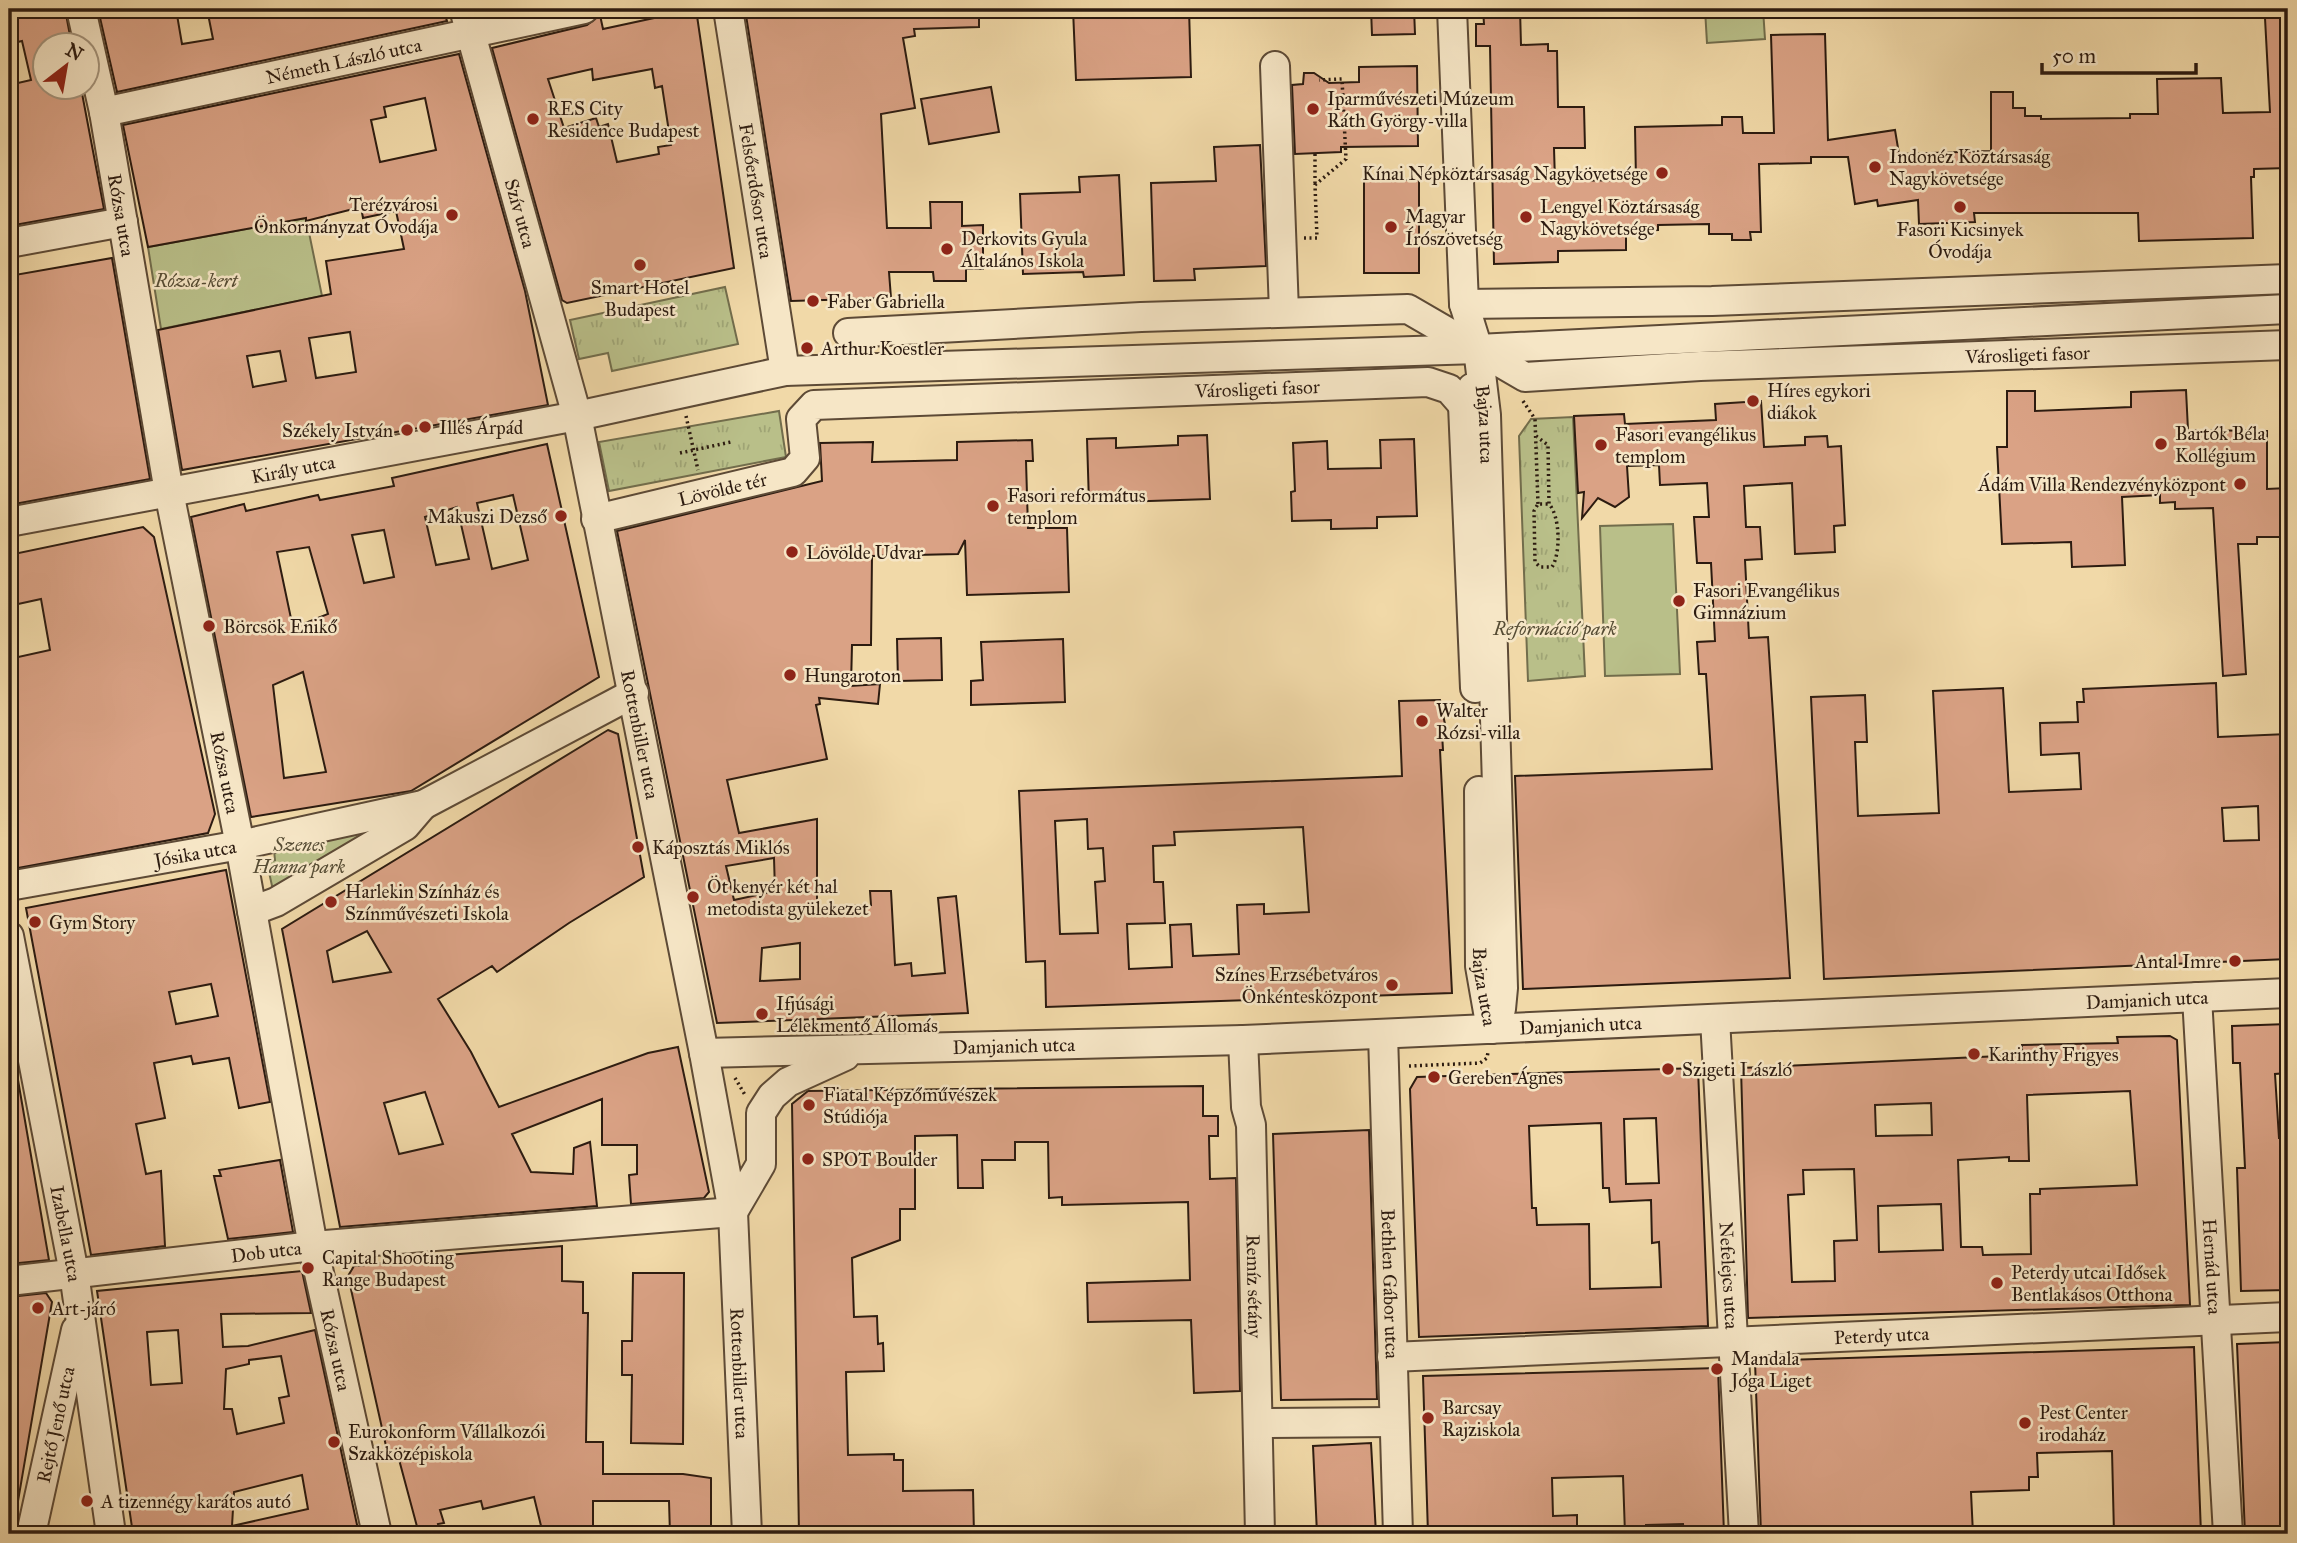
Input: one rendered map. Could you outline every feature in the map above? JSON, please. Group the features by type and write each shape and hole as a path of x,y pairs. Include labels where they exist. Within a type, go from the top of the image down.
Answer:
{"street":[{"name":"Rózsa utca","path":"82,9 104,113 169,492 240,845 313,1246 377,1534"},
{"name":"Németh László utca","path":"104,113 468,21 584,9"},
{"name":"Felsőerdősor utca","path":"728,9 785,371"},
{"name":"Bajza utca","path":"1452,9 1464,304 1479,361 1486,415 1481,591"},
{"name":"Szív utca","path":"468,21 577,416"},
{"path":"1275,66 1284,312"},
{"path":"9,243 123,222"},
{"name":"Városligeti fasor","path":"785,371 1227,357 1479,361 1713,338 2288,309 2287,279 1712,301 1464,304"},
{"path":"1849,295 1850,331"},
{"path":"1712,301 1713,338"},
{"name":"Városligeti fasor","path":"848,332 1226,314 1408,309 1479,361 1525,377 1767,363 2288,345"},
{"name":"Városligeti fasor","path":"1226,314 1227,357"},
{"path":"924,329 926,366"},
{"path":"1766,335 1767,363"},
{"name":"Bajza utca","path":"1479,361 1463,405 1481,591 1487,761 1480,966 1491,1029"},
{"path":"1042,362 1044,397"},
{"path":"577,416 785,371"},
{"name":"Városligeti fasor","path":"801,419 814,405 1428,382 1449,388 1463,405"},
{"name":"Király utca","path":"9,522 577,416"},
{"name":"Rottenbiller utca","path":"577,416 596,519 634,693 733,1212 747,1534"},
{"name":"Lövölde tér","path":"596,519 793,472 805,458 801,419"},
{"name":"Jósika utca","path":"9,886 240,845 422,805 634,693"},
{"name":"Jósika utca","path":"252,911 276,902 405,826 422,805"},
{"name":"Izabella utca","path":"9,936 74,1273 111,1534"},
{"name":"Damjanich utca","path":"704,1053 852,1052 1243,1040 2288,993"},
{"name":"Hernád utca","path":"2197,997 2228,1534"},
{"name":"Nefelejcs utca","path":"1716,1019 1744,1534"},
{"name":"Bethlen Gábor utca","path":"1383,1034 1398,1534"},
{"name":"Remíz sétány","path":"1243,1040 1247,1107 1251,1125 1260,1534"},
{"path":"733,1212 761,1164 761,1113 772,1096 788,1082 852,1052"},
{"name":"Dob utca","path":"9,1281 313,1246 733,1212"},
{"name":"Rejtő Jenő utca","path":"31,1534 80,1314"},
{"name":"Peterdy utca","path":"1392,1357 2288,1317"},
{"path":"1258,1415 1394,1422"}],"path":[{"path":"1315,185 1346,159 1342,79 1319,80"},
{"path":"1281,238 1317,237 1315,153"},
{"path":"682,393 703,493"},
{"path":"1520,397 1535,419 1538,504 1534,511 1535,562 1540,567 1552,567 1557,559 1556,511 1549,504 1548,444 1536,436"},
{"path":"680,453 731,443"},
{"path":"1538,504 1549,504"},
{"path":"1384,1067 1480,1063 1487,1058 1491,1029"}],"green space":[{"path":"1705,9 1763,9 1765,39 1707,43"},
{"name":"Rózsa-kert","path":"306,218 322,296 161,329 148,247"},
{"path":"725,287 738,344 612,371 608,353 579,359 570,320"},
{"path":"779,411 786,457 609,491 599,442"},
{"name":"Reformáció park","path":"1573,417 1585,676 1528,681 1519,436 1531,419"},
{"path":"1673,524 1680,674 1605,676 1600,526"},
{"name":"Szenes Hanna park","path":"399,821 274,895 267,863 275,860 273,840"}],"building":[{"path":"9,9 65,9 69,32 32,32 32,102 84,102 104,209 9,226 9,85 31,80 22,41 9,44"},
{"path":"98,9 176,9 182,44 213,39 207,9 443,9 447,21 117,92"},
{"path":"696,9 734,268 567,303 562,300 492,48 587,25 600,15 603,29","holes":["592,69 593,80 652,69 655,88 662,86 671,145 658,147 659,154 617,162 608,124 599,127 596,118 564,128 548,79"]},
{"path":"745,9 979,9 979,27 914,29 915,36 903,38 915,108 881,114 887,228 931,228 930,202 962,202 962,226 983,225 983,269 966,269 966,281 934,281 933,272 889,272 891,298 791,301"},
{"path":"1073,9 1189,9 1191,77 1076,80"},
{"path":"1371,9 1414,9 1415,34 1372,35"},
{"path":"1483,9 1520,9 1521,45 1548,44 1548,51 1557,51 1558,107 1584,107 1585,148 1554,148 1555,181 1636,180 1635,127 1722,125 1722,117 1742,117 1743,133 1774,133 1771,35 1825,34 1828,140 1895,130 1899,154 1991,151 1991,92 2013,92 2013,108 2025,108 2025,116 2041,116 2041,119 2130,118 2130,114 2158,114 2157,79 2221,78 2223,113 2270,112 2265,18 2288,17 2288,168 2254,169 2254,177 2251,177 2253,238 2139,241 2138,213 1974,213 1975,222 1919,224 1918,200 1878,206 1877,200 1855,204 1848,157 1811,157 1811,163 1759,164 1761,232 1750,232 1751,240 1732,240 1732,234 1709,234 1709,224 1658,225 1658,230 1626,231 1626,250 1558,251 1558,262 1494,264 1490,46 1476,46 1476,24 1484,24"},
{"path":"459,54 525,291 548,405 182,470 158,330 331,294 326,261 404,249 396,211 363,218 361,207 306,221 306,218 148,247 123,125","holes":["425,98 436,150 380,162 371,120 386,117 384,107","350,332 356,372 316,378 309,338","280,351 286,381 253,387 247,356"]},
{"path":"1417,66 1418,146 1341,147 1341,152 1295,154 1292,85 1303,84 1304,73 1314,73 1329,83 1359,82 1359,67"},
{"path":"991,87 999,132 929,144 921,99"},
{"path":"1260,145 1266,266 1194,269 1195,280 1154,281 1151,183 1216,181 1214,147"},
{"path":"1119,175 1124,275 1084,277 1083,272 1023,274 1020,194 1080,192 1079,177"},
{"name":"Magyar Írószövetség","path":"1364,180 1419,180 1419,273 1364,273"},
{"path":"112,258 150,479 9,505 9,276"},
{"path":"2186,390 2188,430 2267,431 2267,489 2288,488 2288,537 2257,537 2257,544 2238,544 2246,674 2223,676 2213,508 2175,509 2175,502 2160,503 2160,495 2122,497 2125,565 2072,567 2071,542 2002,544 1997,447 2007,447 2007,391 2035,391 2035,411 2131,407 2131,392"},
{"path":"1761,401 1764,447 1805,445 1805,437 1827,436 1828,447 1841,446 1845,525 1834,526 1835,552 1795,554 1792,483 1744,486 1746,527 1760,527 1762,559 1745,560 1749,638 1768,637 1790,978 1523,989 1515,776 1712,769 1706,674 1699,674 1697,642 1715,641 1711,563 1697,563 1694,517 1709,517 1707,483 1660,485 1659,465 1627,466 1629,497 1615,507 1598,498 1582,518 1584,492 1578,493 1574,416 1624,414 1625,424 1716,420 1715,404"},
{"path":"1207,435 1210,499 1089,503 1087,439 1116,438 1116,448 1178,445 1178,436"},
{"path":"1414,439 1417,516 1377,517 1377,528 1331,529 1331,520 1292,521 1291,492 1295,491 1293,443 1327,441 1328,469 1381,468 1380,440"},
{"path":"1032,440 1033,461 1026,461 1028,528 1067,528 1069,592 967,595 965,540 958,554 872,556 871,645 852,645 851,686 880,684 878,704 819,698 820,704 816,705 827,759 727,780 739,833 817,819 817,913 830,907 871,905 870,891 891,891 895,965 911,963 912,976 945,973 938,898 956,896 968,1013 717,1023 617,531 822,481 820,443 873,442 872,462 957,460 957,442","holes":["774,858 775,891 734,900 726,866","800,943 800,979 760,981 762,948"]},
{"path":"547,444 599,677 411,791 251,817 191,517 244,504 246,511 318,495 320,500 394,486 392,478","holes":["513,495 528,560 492,569 477,503","457,507 469,559 436,565 425,517","384,530 394,577 364,583 352,535","309,547 328,614 293,628 277,552","303,672 326,772 284,778 273,685"]},
{"path":"143,527 154,537 215,814 208,833 18,868 9,826 9,659 50,650 41,599 9,606 9,555"},
{"path":"941,638 942,680 898,681 897,639"},
{"path":"1063,639 1065,702 971,705 971,681 983,680 981,642"},
{"path":"2216,683 2218,737 2288,734 2288,959 1824,979 1811,697 1865,695 1867,742 1855,742 1858,816 1939,813 1933,691 2003,688 2009,792 2081,789 2079,753 2041,755 2040,723 2078,722 2077,702 2084,702 2083,689","holes":["2258,806 2259,840 2224,841 2222,808"]},
{"path":"1440,700 1446,729 1442,733 1443,750 1440,750 1452,993 1046,1007 1045,961 1026,962 1019,791 1402,776 1399,701","holes":["1087,819 1088,849 1103,848 1105,881 1095,882 1098,933 1060,934 1055,821","1303,827 1309,912 1264,914 1264,904 1237,905 1239,954 1193,956 1191,924 1170,925 1172,967 1129,969 1127,924 1165,923 1163,882 1154,882 1153,846 1175,845 1174,832"]},
{"path":"608,730 618,734 644,877 497,972 492,966 438,999 471,1052 499,1107 648,1053 678,1047 709,1192 704,1198 631,1204 629,1175 637,1174 637,1145 602,1145 602,1099 512,1134 531,1172 573,1174 574,1148 590,1142 597,1206 340,1227 282,929","holes":["367,931 391,972 333,982 327,951","425,1092 443,1144 399,1154 384,1103"]},
{"path":"226,870 270,1102 239,1108 229,1058 193,1064 191,1056 154,1063 165,1118 136,1124 146,1174 161,1171 165,1246 91,1255 26,908","holes":["211,984 218,1016 176,1024 169,992"]},
{"path":"2288,1024 2288,1073 2275,1074 2279,1138 2288,1138 2288,1198 2283,1198 2285,1240 2288,1240 2288,1290 2241,1291 2237,1168 2245,1168 2240,1063 2233,1063 2232,1026"},
{"path":"2170,1036 2177,1040 2190,1305 1748,1318 1741,1068 2022,1055 2022,1045 2118,1043 2117,1037","holes":["2130,1091 2137,1185 2040,1189 2040,1194 2030,1194 2031,1254 1983,1255 1982,1247 1961,1247 1958,1160 2009,1157 2009,1161 2029,1161 2027,1095","1931,1103 1932,1135 1876,1136 1875,1105","1854,1169 1857,1240 1834,1241 1835,1281 1792,1282 1788,1195 1804,1194 1803,1170","1941,1204 1943,1250 1879,1252 1878,1206"]},
{"path":"1698,1068 1708,1326 1419,1337 1410,1089 1417,1077","holes":["1656,1118 1659,1183 1626,1184 1624,1119","1601,1123 1603,1188 1609,1188 1610,1202 1651,1200 1652,1243 1659,1242 1661,1287 1590,1289 1589,1224 1537,1225 1536,1208 1532,1208 1529,1126"]},
{"path":"18,1080 49,1260 9,1264 9,1081"},
{"path":"1203,1086 1203,1116 1218,1116 1218,1136 1209,1136 1210,1179 1236,1178 1240,1391 1194,1393 1191,1320 1088,1322 1087,1283 1190,1280 1188,1202 1062,1205 1062,1197 1049,1198 1048,1142 1015,1142 1015,1160 982,1160 983,1188 958,1188 957,1135 915,1136 915,1209 900,1209 900,1240 852,1258 854,1317 877,1316 878,1344 883,1343 884,1371 846,1372 848,1455 894,1454 894,1460 903,1460 903,1491 973,1490 974,1534 799,1534 792,1104 808,1091"},
{"path":"1369,1130 1377,1399 1281,1400 1273,1134"},
{"path":"280,1160 293,1232 228,1239 214,1176 221,1176 219,1170"},
{"path":"562,1246 562,1281 583,1282 583,1313 588,1313 586,1442 603,1442 603,1474 683,1474 711,1478 711,1534 670,1534 669,1501 593,1501 593,1534 543,1534 534,1497 483,1509 481,1501 440,1510 444,1523 438,1524 441,1534 419,1534 397,1452 388,1455 348,1276 354,1266 386,1263 385,1260"},
{"path":"302,1271 311,1313 221,1314 223,1347 248,1346 315,1330 359,1534 133,1534 97,1291","holes":["178,1330 182,1383 151,1385 147,1332","281,1356 289,1396 279,1398 284,1423 237,1434 232,1409 224,1409 226,1369 249,1364 249,1360","302,1475 308,1509 232,1526 234,1492"]},
{"path":"633,1273 684,1273 683,1444 631,1443 632,1375 622,1375 622,1341 632,1341"},
{"path":"46,1293 52,1302 17,1507 9,1506 9,1297"},
{"path":"2288,1342 2288,1501 2284,1501 2285,1534 2245,1534 2237,1344"},
{"path":"2194,1347 2201,1534 2114,1534 2112,1451 2037,1453 2038,1477 2029,1477 2029,1490 1971,1492 1973,1534 1761,1534 1755,1361"},
{"path":"1718,1368 1724,1534 1684,1534 1683,1524 1646,1525 1646,1534 1625,1534 1623,1476 1552,1478 1553,1516 1577,1515 1577,1534 1428,1534 1423,1376"},
{"path":"1371,1443 1376,1534 1317,1534 1313,1446"}],"place":[{"name":"Iparművészeti Múzeum Ráth György-villa","path":"1313,109"},
{"name":"RES City Residence Budapest","path":"533,119"},
{"name":"Indonéz Köztársaság Nagykövetsége","path":"1875,167"},
{"name":"Kínai Népköztársaság Nagykövetsége","path":"1662,173"},
{"name":"Fasori Kicsinyek Óvodája","path":"1960,207"},
{"name":"Terézvárosi Önkormányzat Óvodája","path":"452,215"},
{"name":"Lengyel Köztársaság Nagykövetsége","path":"1526,217"},
{"name":"Magyar Írószövetség","path":"1391,227"},
{"name":"Derkovits Gyula Általános Iskola","path":"947,249"},
{"name":"Smart Hotel Budapest","path":"640,265"},
{"name":"Faber Gabriella","path":"813,301"},
{"name":"Arthur Koestler","path":"807,348"},
{"name":"Híres egykori diákok","path":"1753,401"},
{"name":"Illés Árpád","path":"425,427"},
{"name":"Székely István","path":"407,430"},
{"name":"Bartók Béla Kollégium","path":"2161,444"},
{"name":"Fasori evangélikus templom","path":"1601,445"},
{"name":"Ádám Villa Rendezvényközpont","path":"2240,484"},
{"name":"Fasori református templom","path":"993,506"},
{"name":"Makuszi Dezső","path":"561,516"},
{"name":"Lövölde Udvar","path":"792,552"},
{"name":"Fasori Evangélikus Gimnázium","path":"1679,601"},
{"name":"Börcsök Enikő","path":"209,626"},
{"name":"Hungaroton","path":"790,675"},
{"name":"Walter Rózsi-villa","path":"1422,721"},
{"name":"Káposztás Miklós","path":"638,847"},
{"name":"Öt kenyér két hal metodista gyülekezet","path":"693,897"},
{"name":"Harlekin Színház és Színművészeti Iskola","path":"331,902"},
{"name":"Gym Story","path":"35,922"},
{"name":"Antal Imre","path":"2235,961"},
{"name":"Színes Erzsébetváros Önkéntesközpont","path":"1392,985"},
{"name":"Ifjúsági Lélekmentő Állomás","path":"762,1014"},
{"name":"Karinthy Frigyes","path":"1974,1054"},
{"name":"Szigeti László","path":"1668,1069"},
{"name":"Gereben Ágnes","path":"1434,1077"},
{"name":"Fiatal Képzőművészek Stúdiója","path":"809,1105"},
{"name":"SPOT Boulder","path":"808,1159"},
{"name":"Capital Shooting Range Budapest","path":"308,1268"},
{"name":"Peterdy utcai Idősek Bentlakásos Otthona","path":"1997,1283"},
{"name":"Art-járó","path":"38,1308"},
{"name":"Mandala Jóga Liget","path":"1717,1369"},
{"name":"Barcsay Rajziskola","path":"1428,1418"},
{"name":"Pest Center irodaház","path":"2025,1423"},
{"name":"Eurokonform Vállalkozói Szakközépiskola","path":"334,1442"},
{"name":"A tizennégy karátos autó","path":"87,1501"}]}
